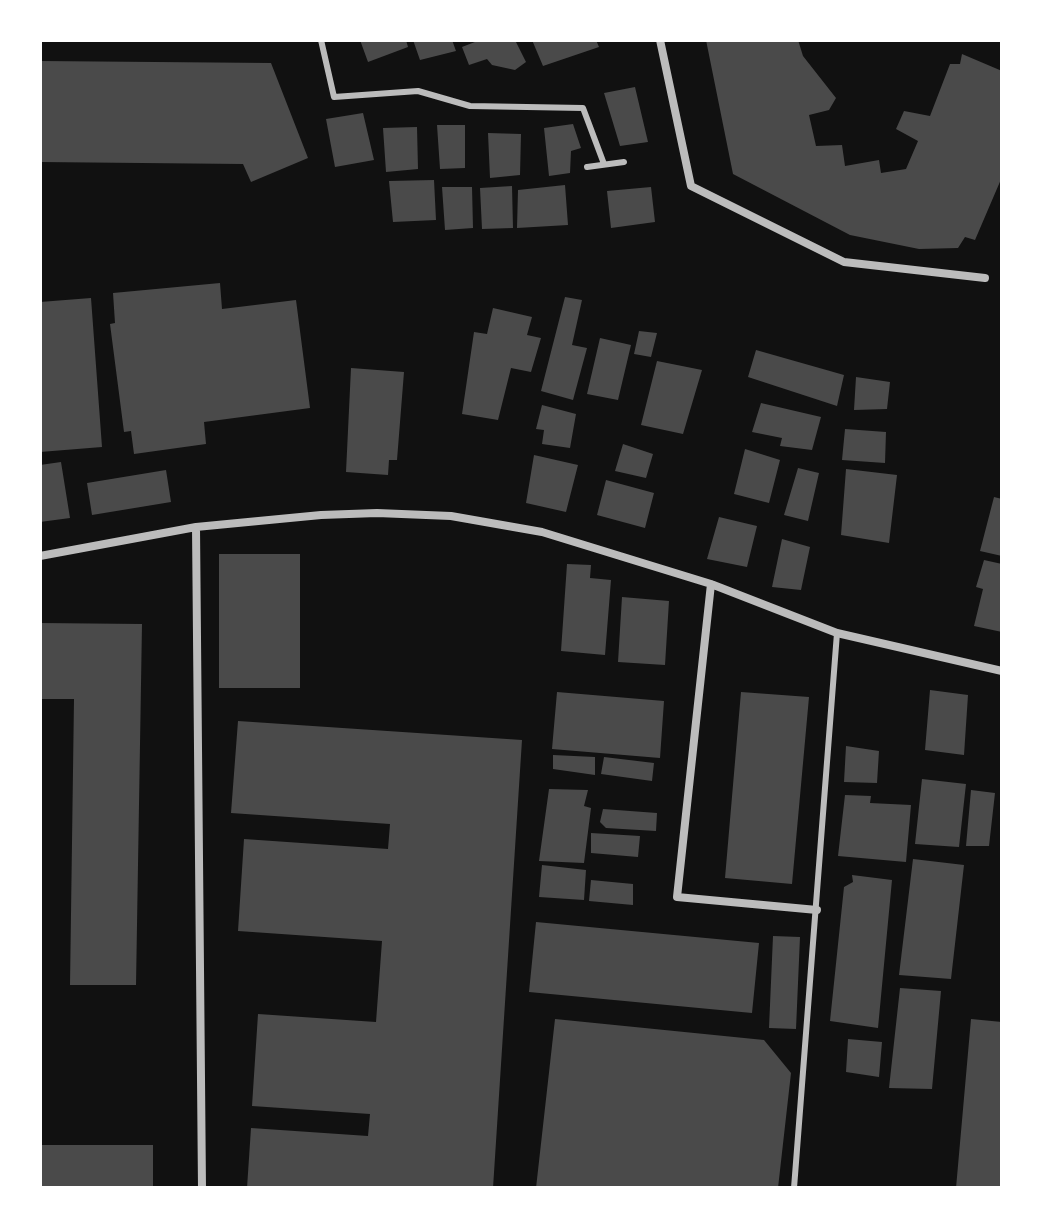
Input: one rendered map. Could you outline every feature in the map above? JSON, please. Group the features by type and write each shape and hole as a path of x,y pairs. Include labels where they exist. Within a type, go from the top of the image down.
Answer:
{"street":[{"path":"660,40 691,186 844,262 985,278"},
{"path":"40,556 196,527 321,515 377,513 451,516 542,532 711,584 837,633 1002,671"},
{"path":"196,527 202,1188"},
{"path":"711,584 677,897 817,910"}],"lane":[{"path":"321,40 334,97 418,91 470,106 583,108 604,164"},
{"path":"587,167 624,162"},
{"path":"794,1188 837,633"}],"building":[{"path":"360,40 406,40 408,47 368,62"},
{"path":"413,40 452,40 456,51 420,60"},
{"path":"480,40 515,40 526,62 515,70 492,65 487,59 469,65 462,47"},
{"path":"532,40 596,40 599,47 543,66"},
{"path":"706,40 798,40 803,56 836,98 829,110 809,115 816,146 842,145 845,166 879,160 881,173 906,169 918,141 896,129 904,111 930,116 950,64 960,64 962,54 1002,71 1002,177 975,240 965,237 958,248 919,249 850,235 733,174"},
{"path":"40,61 271,63 308,158 251,182 243,164 40,162"},
{"path":"635,87 648,142 620,146 604,93"},
{"path":"363,113 374,160 335,167 326,119"},
{"path":"573,124 581,148 571,151 570,173 549,176 544,128"},
{"path":"437,125 465,125 465,168 440,169"},
{"path":"417,127 418,169 386,172 383,128"},
{"path":"488,133 521,134 520,175 490,178"},
{"path":"434,180 436,220 393,222 389,181"},
{"path":"565,185 568,225 517,228 518,190"},
{"path":"512,186 513,228 482,229 480,188"},
{"path":"442,187 472,187 473,228 445,230"},
{"path":"651,187 655,222 611,228 607,191"},
{"path":"220,283 222,309 296,300 310,408 204,422 206,444 134,454 131,431 124,432 110,324 115,323 113,293"},
{"path":"565,297 582,300 572,345 587,348 573,400 541,391"},
{"path":"91,298 102,447 40,452 40,302"},
{"path":"493,308 532,317 527,335 541,338 531,372 511,368 498,420 462,414 474,332 487,334"},
{"path":"639,331 657,333 651,357 634,354"},
{"path":"600,338 631,345 618,400 587,394"},
{"path":"756,350 844,375 837,406 748,377"},
{"path":"657,361 702,370 683,434 641,425"},
{"path":"351,368 404,372 397,460 389,460 388,475 346,472"},
{"path":"856,377 890,382 887,409 854,410"},
{"path":"761,403 821,417 812,450 780,446 782,438 752,432"},
{"path":"542,405 576,414 570,448 542,444 544,430 536,429"},
{"path":"845,429 886,432 885,463 842,460"},
{"path":"623,444 653,454 646,478 615,471"},
{"path":"745,449 780,460 769,503 734,494"},
{"path":"534,455 578,465 566,512 526,503"},
{"path":"61,462 70,518 40,522 40,465"},
{"path":"798,468 819,473 808,521 784,515"},
{"path":"846,469 897,475 889,543 841,535"},
{"path":"166,470 171,502 92,515 87,483"},
{"path":"606,480 654,493 645,528 597,515"},
{"path":"994,497 1002,499 1002,556 980,551"},
{"path":"719,517 757,526 747,567 707,559"},
{"path":"782,539 810,547 801,590 772,587"},
{"path":"219,554 300,554 300,688 219,688"},
{"path":"984,560 1002,564 1002,632 974,626 983,589 976,587"},
{"path":"567,564 591,565 590,578 611,580 605,655 561,651"},
{"path":"622,597 669,601 665,665 618,662"},
{"path":"40,623 142,624 136,985 70,985 74,699 40,699"},
{"path":"930,690 968,695 964,755 925,750"},
{"path":"557,692 664,701 660,758 552,749"},
{"path":"741,692 809,697 792,884 725,878"},
{"path":"238,721 522,740 493,1188 247,1188 251,1128 368,1136 370,1114 252,1106 258,1014 376,1022 382,941 238,931 244,839 388,849 390,824 231,813"},
{"path":"846,746 879,751 877,783 844,782"},
{"path":"553,755 595,757 595,775 553,769"},
{"path":"604,757 654,763 652,781 601,774"},
{"path":"922,779 966,784 959,847 915,844"},
{"path":"549,789 588,790 584,806 591,808 584,863 539,861"},
{"path":"971,790 995,793 989,846 966,846"},
{"path":"845,795 871,796 870,803 911,805 906,862 838,856"},
{"path":"603,809 657,813 656,831 606,828 600,822"},
{"path":"591,833 640,836 638,857 591,853"},
{"path":"913,859 964,865 951,979 899,975"},
{"path":"542,865 586,870 584,900 539,897"},
{"path":"852,875 892,880 878,1028 830,1021 844,887 853,882"},
{"path":"591,880 633,884 633,905 589,901"},
{"path":"536,922 759,943 752,1013 529,992"},
{"path":"773,936 800,937 796,1029 769,1028"},
{"path":"900,988 941,991 932,1089 889,1088"},
{"path":"555,1019 764,1040 791,1073 778,1188 536,1188"},
{"path":"971,1019 1002,1022 1002,1188 956,1188"},
{"path":"848,1039 882,1042 879,1077 846,1072"},
{"path":"40,1145 153,1145 153,1188 40,1188"}]}
